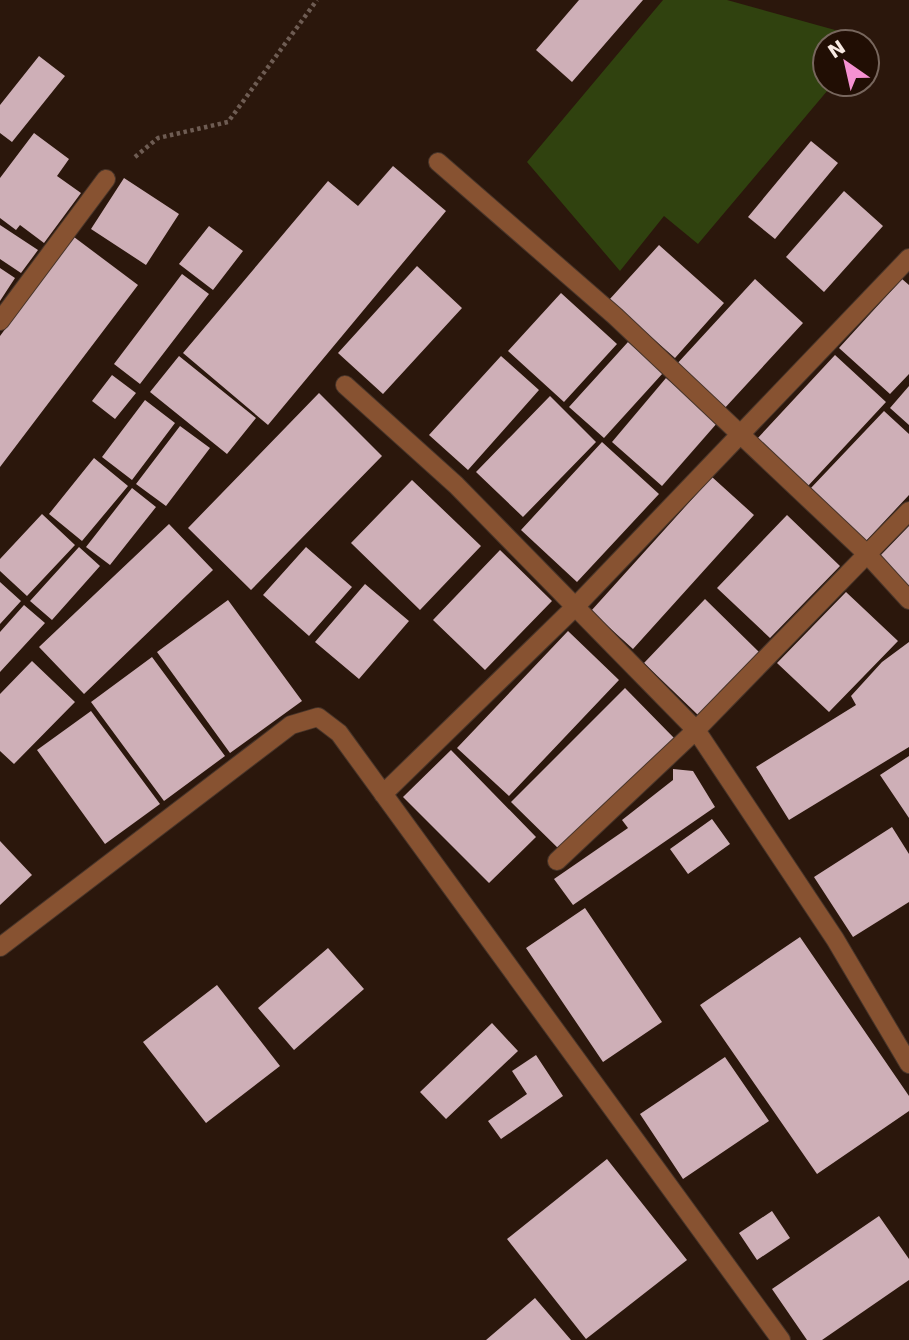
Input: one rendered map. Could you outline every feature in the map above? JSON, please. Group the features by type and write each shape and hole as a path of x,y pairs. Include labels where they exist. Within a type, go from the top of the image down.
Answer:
{"street":[{"path":"438,162 615,316 867,554 909,600"},
{"path":"0,321 106,179"},
{"path":"383,794 576,606 909,258"},
{"path":"345,385 456,485 696,730 835,939 909,1064"},
{"path":"557,862 696,730 909,511"},
{"path":"0,947 290,725 318,717 339,733 781,1340"}],"path":[{"path":"106,179 158,138 228,122 317,0"}],"green space":[{"path":"663,0 727,0 828,28 811,28 811,98 821,98 698,244 664,216 620,271 527,162"}],"building":[{"path":"579,0 643,0 572,82 536,50"},
{"path":"39,56 65,76 12,142 0,133 0,105"},
{"path":"34,133 69,159 57,176 81,193 44,243 20,225 16,230 0,218 0,178"},
{"path":"811,141 838,163 775,239 748,217"},
{"path":"393,166 446,211 268,425 183,353 328,181 358,206"},
{"path":"124,178 179,214 146,265 91,229"},
{"path":"844,191 883,226 824,292 786,257"},
{"path":"0,225 38,250 21,273 0,259"},
{"path":"209,226 243,251 213,290 179,264"},
{"path":"74,237 138,285 0,467 0,336"},
{"path":"659,245 724,303 675,358 609,300"},
{"path":"417,266 462,308 383,394 338,353"},
{"path":"0,268 15,278 0,301"},
{"path":"182,274 209,294 140,384 114,364"},
{"path":"755,279 803,323 723,410 675,366"},
{"path":"902,279 909,285 909,374 890,394 839,348"},
{"path":"561,293 617,344 564,402 508,351"},
{"path":"628,342 663,373 604,438 569,407"},
{"path":"835,355 886,402 807,487 756,440"},
{"path":"179,356 256,418 227,454 150,392"},
{"path":"501,356 539,390 468,470 429,435"},
{"path":"112,375 136,393 115,419 92,401"},
{"path":"666,378 718,422 662,486 612,442"},
{"path":"909,386 909,425 890,408"},
{"path":"319,393 382,456 251,590 188,528"},
{"path":"550,396 596,442 523,517 476,472"},
{"path":"145,400 175,423 132,480 102,457"},
{"path":"884,411 909,434 909,495 866,541 810,489"},
{"path":"180,426 210,448 166,506 136,484"},
{"path":"602,442 659,494 577,582 521,530"},
{"path":"94,458 128,486 82,541 49,514"},
{"path":"712,477 754,515 633,649 591,611"},
{"path":"412,480 481,546 420,610 351,543"},
{"path":"132,488 156,507 110,565 86,547"},
{"path":"42,514 75,545 27,596 0,571 0,559"},
{"path":"787,515 840,566 770,638 717,588"},
{"path":"169,524 213,570 84,694 39,647"},
{"path":"909,526 909,588 878,558"},
{"path":"79,547 100,566 52,620 30,601"},
{"path":"306,547 352,587 309,636 263,595"},
{"path":"500,550 552,601 485,670 433,620"},
{"path":"0,582 21,601 0,624"},
{"path":"365,584 409,621 359,679 315,642"},
{"path":"846,592 898,641 829,712 777,663"},
{"path":"705,599 759,652 698,715 644,663"},
{"path":"228,600 302,701 230,753 157,652"},
{"path":"24,605 45,623 0,672 0,632"},
{"path":"568,631 619,680 509,796 457,748"},
{"path":"909,642 909,747 789,820 756,767 856,705 851,696 882,662"},
{"path":"152,657 225,756 164,801 91,702"},
{"path":"32,661 75,702 14,764 0,751 0,694"},
{"path":"625,688 675,739 562,852 511,802"},
{"path":"91,711 160,804 105,844 37,750"},
{"path":"451,750 536,837 489,883 403,797"},
{"path":"909,756 909,818 880,775"},
{"path":"673,769 693,771 715,807 573,905 554,879 628,828 622,820 673,780"},
{"path":"712,819 730,844 688,874 670,849"},
{"path":"892,827 909,854 909,902 853,937 814,877"},
{"path":"0,841 32,875 0,905"},
{"path":"585,908 662,1022 603,1062 526,948"},
{"path":"800,937 909,1096 909,1111 817,1174 700,1005"},
{"path":"328,948 364,989 294,1050 258,1008"},
{"path":"217,985 280,1066 206,1123 143,1042"},
{"path":"492,1023 518,1051 446,1119 420,1092"},
{"path":"536,1055 563,1096 501,1139 488,1121 527,1094 512,1071"},
{"path":"725,1057 769,1121 683,1179 640,1114"},
{"path":"607,1159 687,1260 586,1339 507,1239"},
{"path":"772,1211 790,1238 757,1260 739,1233"},
{"path":"879,1216 909,1259 909,1280 822,1340 807,1340 772,1289"},
{"path":"535,1298 571,1340 486,1340"}]}
